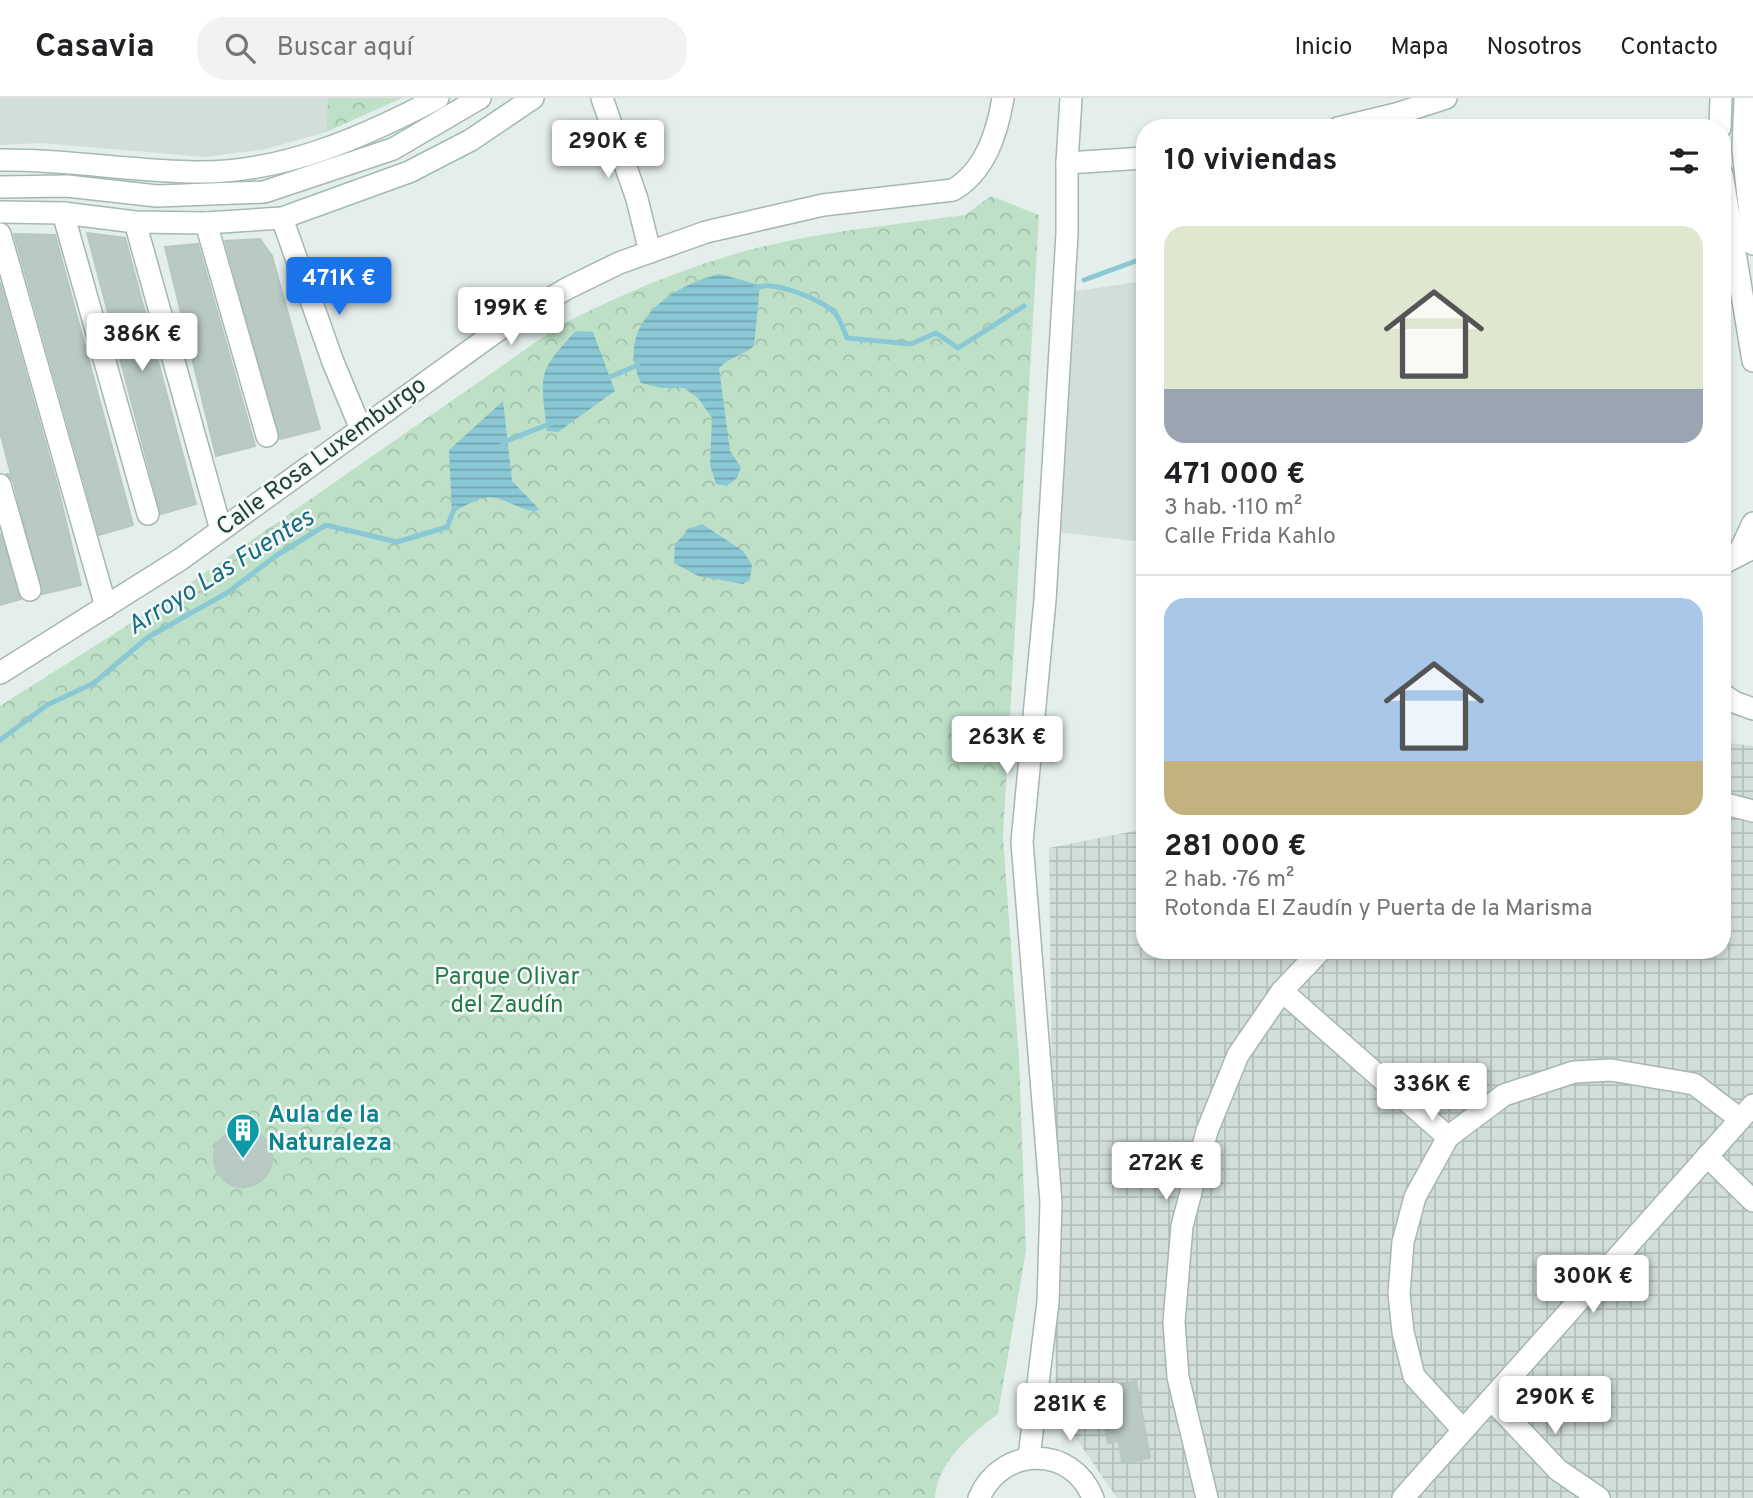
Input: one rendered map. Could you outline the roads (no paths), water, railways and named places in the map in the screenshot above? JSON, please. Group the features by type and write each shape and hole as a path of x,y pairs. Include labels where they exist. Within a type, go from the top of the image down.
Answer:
{"street":[{"path":"0,160 36,159 203,172 270,165 377,130 438,98"},
{"path":"0,187 67,186 157,196 264,192 393,149 480,98"},
{"path":"0,212 63,213 135,222 206,223 282,218 409,172 471,140 533,98"},
{"path":"602,98 637,200 650,252"},
{"name":"Calle Rosa Luxemburgo","path":"0,673 106,607 221,530 504,326 566,289 620,263 706,232 823,205 953,190 971,179 984,160 1003,98"},
{"path":"1029,1457 1048,1302 1051,1202 1041,1058 1023,889 1022,842 1045,600 1068,234 1067,163 1071,98"},
{"path":"1375,119 1446,98"},
{"path":"1720,119 1721,98"},
{"path":"1745,98 1744,150 1753,244"},
{"path":"1067,163 1136,159"},
{"path":"63,213 148,514"},
{"path":"282,218 333,362 362,429"},
{"path":"135,222 221,530"},
{"path":"206,223 267,436"},
{"path":"1731,229 1753,362"},
{"path":"0,234 106,607"},
{"path":"0,485 30,590"},
{"path":"1738,555 1753,523"},
{"path":"1731,700 1753,709"},
{"path":"1731,805 1753,811"},
{"path":"1207,1498 1178,1377 1174,1321 1181,1226 1207,1131 1238,1055 1282,990 1312,959"},
{"path":"1282,990 1448,1137"},
{"path":"1403,1498 1746,1112 1694,1084 1611,1070 1574,1072 1504,1095 1448,1137 1415,1197 1403,1242 1399,1294 1403,1332 1414,1376 1463,1430"},
{"path":"1707,1156 1753,1201"},
{"path":"1491,1399 1558,1469 1599,1498"},
{"path":"979,1498 996,1472 1012,1462 1029,1457 1063,1463 1078,1474 1093,1498"}],"water":[{"path":"719,274 760,285 754,346 719,368 730,451 741,467 737,478 727,486 716,484 710,465 712,418 698,398 684,388 662,388 641,383 635,362 635,343 641,326 651,312 682,288"},
{"path":"576,331 593,332 615,391 558,432 547,431 543,397 544,375 554,356"},
{"path":"503,401 512,481 539,509 534,512 501,499 486,498 452,513 449,450"},
{"path":"702,524 743,551 752,565 750,579 743,584 698,576 674,563 675,544 689,529"}],"waterway":[{"name":"Arroyo Las Fuentes","path":"1084,280 1136,261"},
{"name":"Arroyo Las Fuentes","path":"754,289 762,286 783,288 820,302 835,313 847,338 911,344 936,333 958,348 1024,306"},
{"name":"Arroyo Las Fuentes","path":"605,379 638,365"},
{"name":"Arroyo Las Fuentes","path":"501,446 506,441 552,423"},
{"name":"Arroyo Las Fuentes","path":"0,740 47,705 94,683 148,637 227,593 277,555 326,525 397,542 447,527 455,507"}],"place":[{"name":"Aula de la Naturaleza","path":"243,1160"}],"park label":[{"name":"Parque Olivar del Zaudín","path":"507,992"}]}
